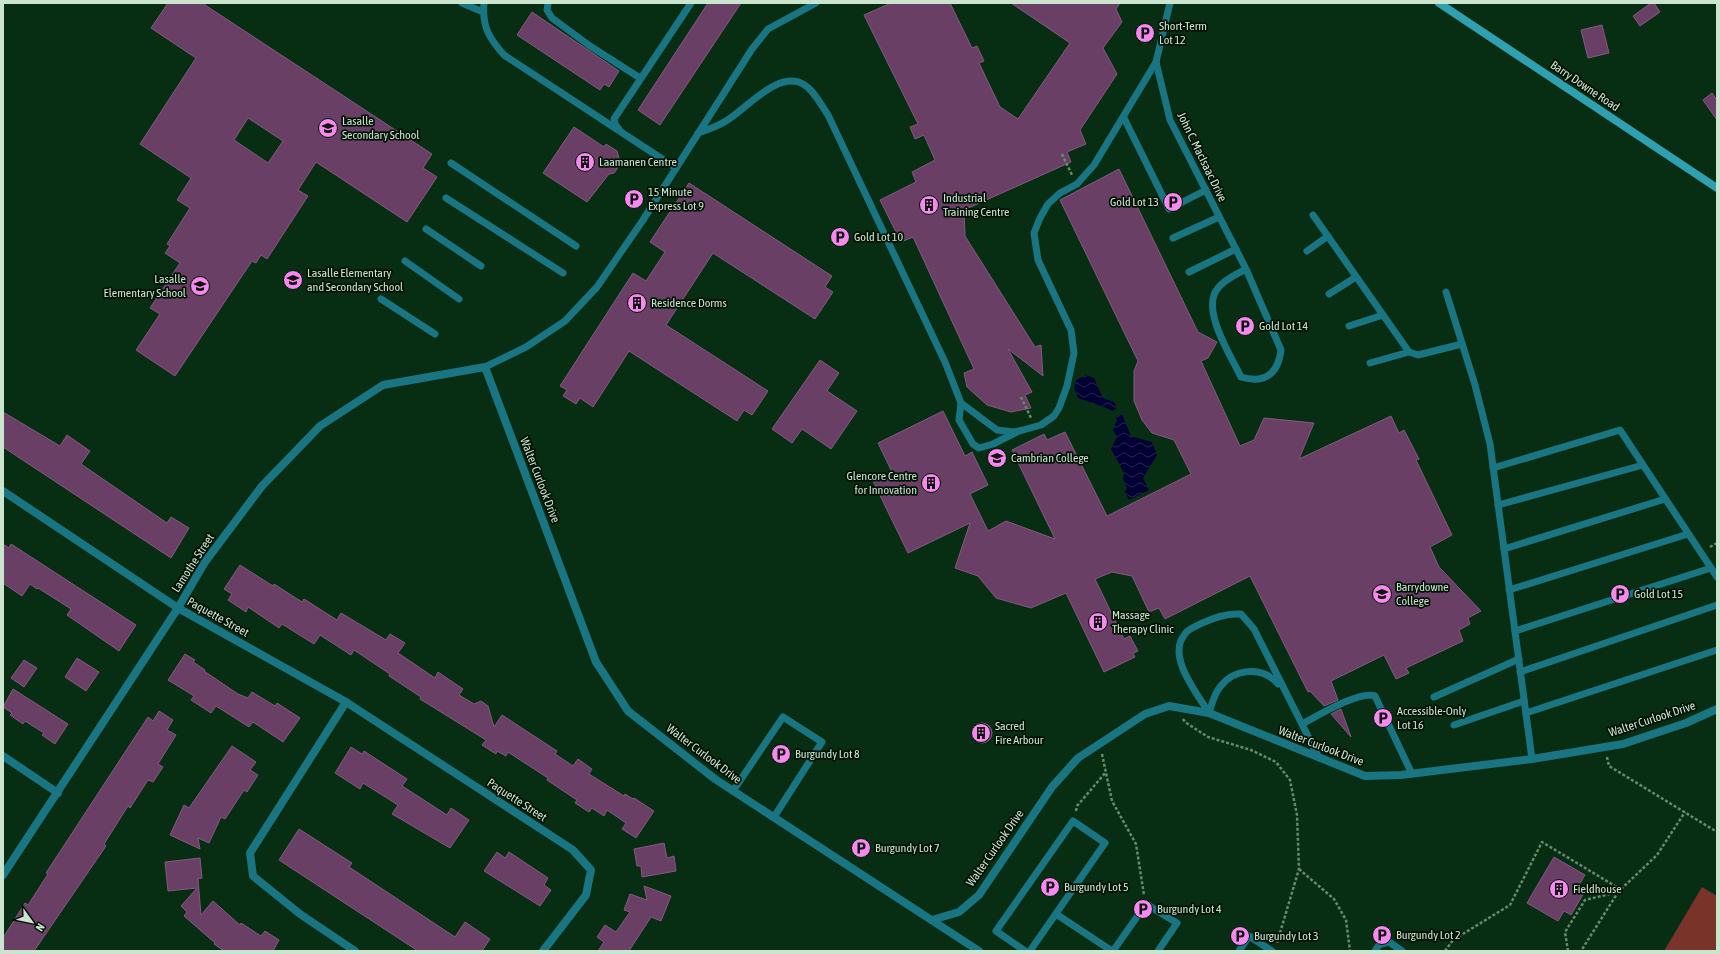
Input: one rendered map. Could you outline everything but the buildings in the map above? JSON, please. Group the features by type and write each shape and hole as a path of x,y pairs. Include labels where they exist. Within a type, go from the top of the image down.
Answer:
{"main road":[{"name":"Barry Downe Road","path":"1439,3 1717,188"}],"street":[{"name":"Lamothe Street","path":"3,875 178,608 205,562 262,486 320,426 383,385 485,367"},
{"name":"Walter Curlook Drive","path":"485,367 596,662 628,711 715,779 932,920 959,912 979,895 1052,787 1078,758 1145,714 1169,706 1209,713 1365,776 1412,774 1532,759 1624,744 1686,723 1717,708"},
{"name":"Paquette Street","path":"3,491 178,608 346,702 573,850 591,870 586,894 543,951"},
{"path":"346,702 250,853 253,876 300,914 355,951"},
{"path":"3,756 58,793"},
{"path":"932,920 979,951"}],"lane":[{"path":"462,3 483,12"},
{"path":"484,3 483,17 490,39 504,55 676,168"},
{"path":"548,3 547,10 552,18 590,46 640,78"},
{"path":"485,367 526,347 565,321 597,287 643,220 752,49 768,29 805,5 816,3"},
{"name":"John C. MacIsaac Drive","path":"1170,3 1156,62 1170,120 1246,269 1281,350 1280,363 1274,371 1262,379 1250,380 1241,377 1212,316 1212,301 1217,289 1229,279 1246,269"},
{"path":"621,132 615,124 614,119 687,4"},
{"path":"961,402 997,430 1014,432 1041,425 1054,416 1059,408 1067,386 1074,353 1071,330 1038,260 1034,233 1048,204 1060,193 1077,184 1094,165 1124,118 1156,62"},
{"path":"698,134 726,122 772,86 785,82 796,82 802,84 810,90 828,115 945,362 961,402 959,420 973,444 979,448 993,444 1023,430"},
{"path":"1124,118 1169,209 1206,190"},
{"path":"451,163 576,246"},
{"path":"446,198 563,273"},
{"path":"1313,215 1409,352"},
{"path":"1174,238 1220,217"},
{"path":"426,229 481,266"},
{"path":"1307,251 1328,236"},
{"path":"1189,272 1236,249"},
{"path":"405,261 459,299"},
{"path":"1329,294 1356,277"},
{"path":"1446,292 1475,385 1490,444 1532,759"},
{"path":"380,299 435,334"},
{"path":"1349,326 1383,315"},
{"path":"1370,363 1409,352 1418,355 1462,344"},
{"path":"1493,468 1620,430 1717,577"},
{"path":"1498,505 1643,465"},
{"path":"1504,548 1666,499"},
{"path":"1509,590 1688,534"},
{"path":"1515,631 1711,568"},
{"path":"1520,672 1717,605"},
{"path":"1209,713 1180,665 1178,646 1186,632 1227,613 1241,614 1254,629 1319,758"},
{"path":"1526,713 1717,650"},
{"path":"1434,697 1518,659"},
{"path":"1209,713 1220,687 1229,677 1246,671 1258,672 1273,678 1285,692"},
{"path":"1302,724 1354,698 1370,694 1375,696 1412,774"},
{"path":"1454,725 1524,702"},
{"path":"734,791 782,717 822,742 774,817"},
{"path":"1025,951 996,931 1073,822 1105,843 1030,951"},
{"path":"1056,914 1112,951 1146,904 1177,924 1158,951"},
{"path":"1239,951 1248,936 1272,951"},
{"path":"1375,951 1379,945 1389,942 1402,951"}],"path":[{"path":"1062,154 1075,182"},
{"path":"1178,708 1185,722 1208,737 1251,750 1276,762 1290,780 1297,815 1299,869 1276,945"},
{"path":"1100,743 1112,801 1136,844 1146,904"},
{"path":"1606,747 1609,766 1717,832"},
{"path":"1073,822 1077,806 1106,772"},
{"path":"1581,951 1618,892 1657,855 1685,812"},
{"path":"1445,951 1453,940 1510,905 1542,842 1620,889 1618,892"},
{"path":"1299,869 1334,899 1346,920 1350,951"},
{"path":"1568,951 1565,932 1585,900 1618,892"}],"shaded area":[{"path":"1702,887 1717,896 1717,951 1664,951"}],"water":[{"path":"1086,375 1094,378 1103,398 1114,402 1117,408 1112,411 1078,398 1074,388 1076,380"},
{"path":"1122,414 1131,436 1152,442 1157,455 1143,478 1149,490 1129,500 1125,492 1127,488 1123,479 1124,473 1111,449 1117,437 1113,430 1117,420 1115,417"}],"place":[{"name":"Short-Term Lot 12","path":"1145,33"},
{"name":"Lasalle Secondary School","path":"328,128"},
{"name":"Laamanen Centre","path":"585,162"},
{"name":"15 Minute Express Lot 9","path":"634,199"},
{"name":"Gold Lot 13","path":"1173,202"},
{"name":"Industrial Training Centre","path":"929,205"},
{"name":"Gold Lot 10","path":"840,237"},
{"name":"Lasalle Elementary and Secondary School","path":"293,280"},
{"name":"Lasalle Elementary School","path":"200,286"},
{"name":"Residence Dorms","path":"637,303"},
{"name":"Gold Lot 14","path":"1245,326"},
{"name":"Cambrian College","path":"997,458"},
{"name":"Glencore Centre for Innovation","path":"931,483"},
{"name":"Barrydowne College","path":"1382,594"},
{"name":"Gold Lot 15","path":"1620,594"},
{"name":"Massage Therapy Clinic","path":"1098,622"},
{"name":"Accessible-Only Lot 16","path":"1383,718"},
{"name":"Sacred Fire Arbour","path":"981,733"},
{"name":"Burgundy Lot 8","path":"781,754"},
{"name":"Burgundy Lot 7","path":"861,848"},
{"name":"Burgundy Lot 5","path":"1050,887"},
{"name":"Fieldhouse","path":"1559,889"},
{"name":"Burgundy Lot 4","path":"1143,909"},
{"name":"Burgundy Lot 2","path":"1382,935"},
{"name":"Burgundy Lot 3","path":"1240,936"}]}
